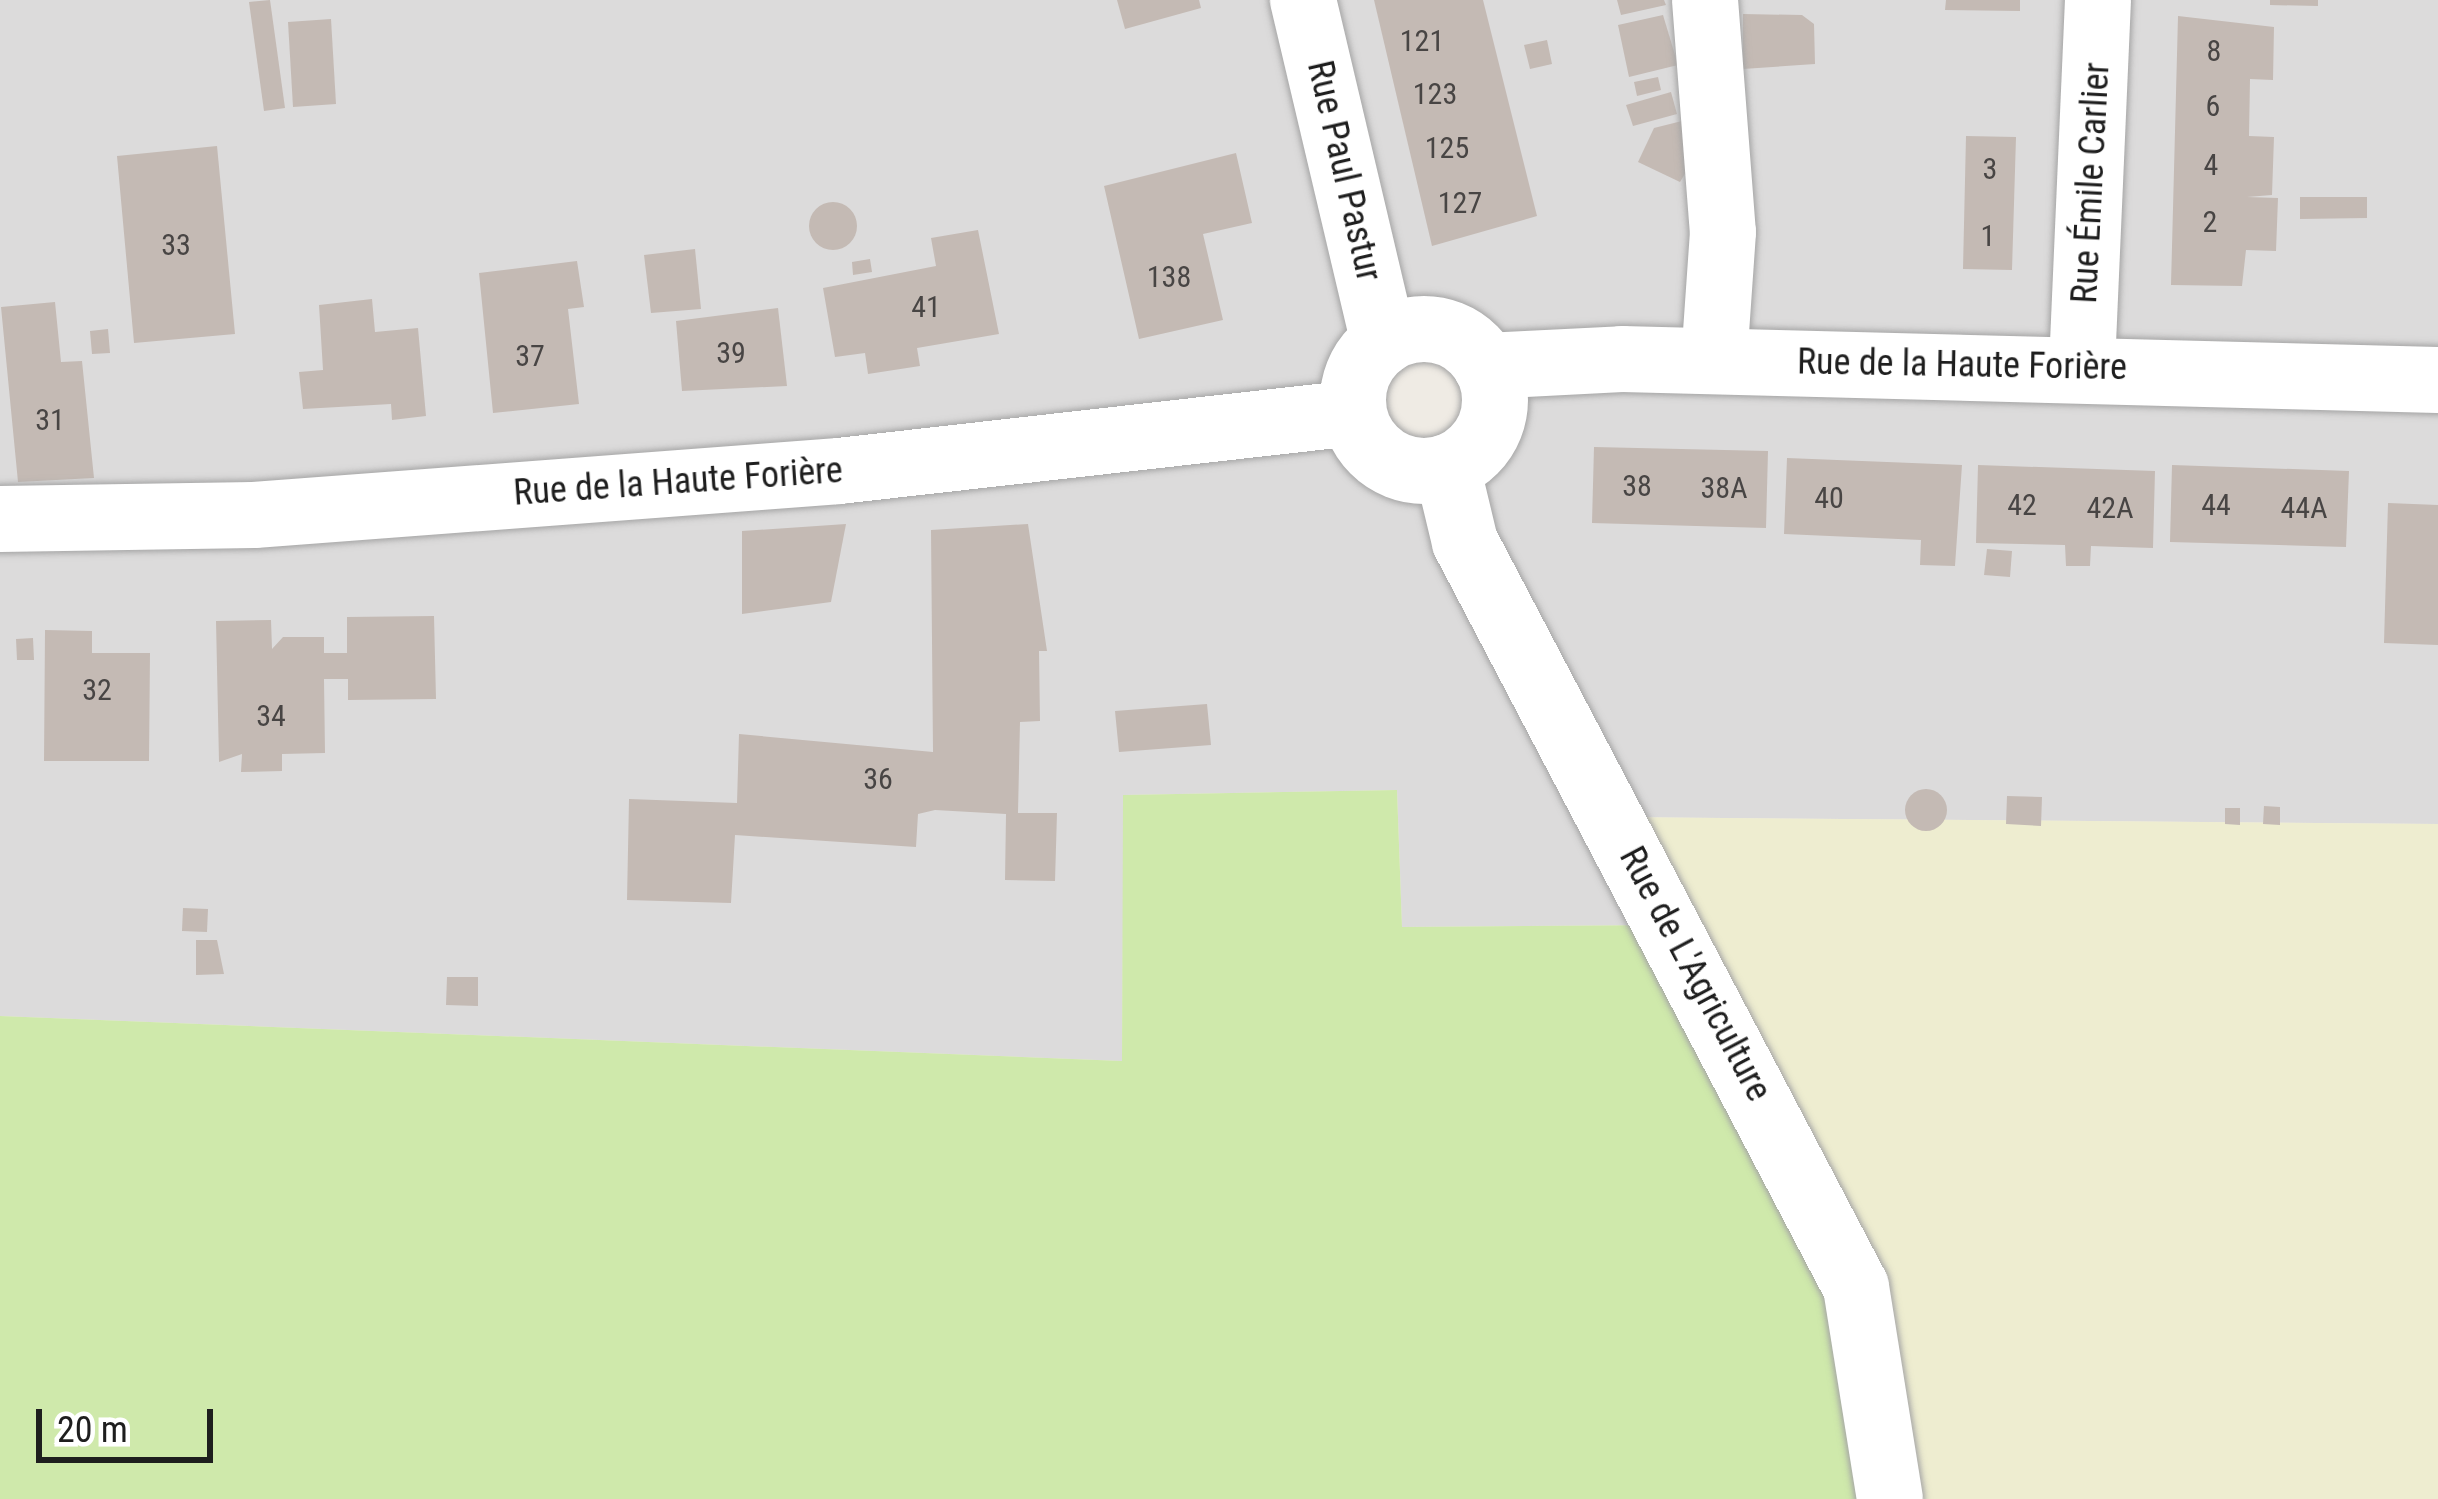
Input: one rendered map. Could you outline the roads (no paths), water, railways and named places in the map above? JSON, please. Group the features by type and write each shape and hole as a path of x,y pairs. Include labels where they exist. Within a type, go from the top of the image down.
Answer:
{"street":[{"name":"Rue Paul Pastur","path":"1303,0 1384,342"},
{"path":"1705,0 1724,232 1714,361"},
{"name":"Rue Émile Carlier","path":"2082,366 2098,0"},
{"path":"1449,333 1486,366 1490,428 1448,467 1400,467 1354,413 1358,373 1384,342 1449,333"},
{"name":"Rue de la Haute Forière","path":"1486,366 1714,361 2082,366 2438,380"},
{"name":"Rue de la Haute Forière","path":"0,519 254,515 839,471 1354,413"},
{"name":"Rue de L'Agriculture","path":"1448,467 1465,542 1856,1287 1890,1499"}]}
